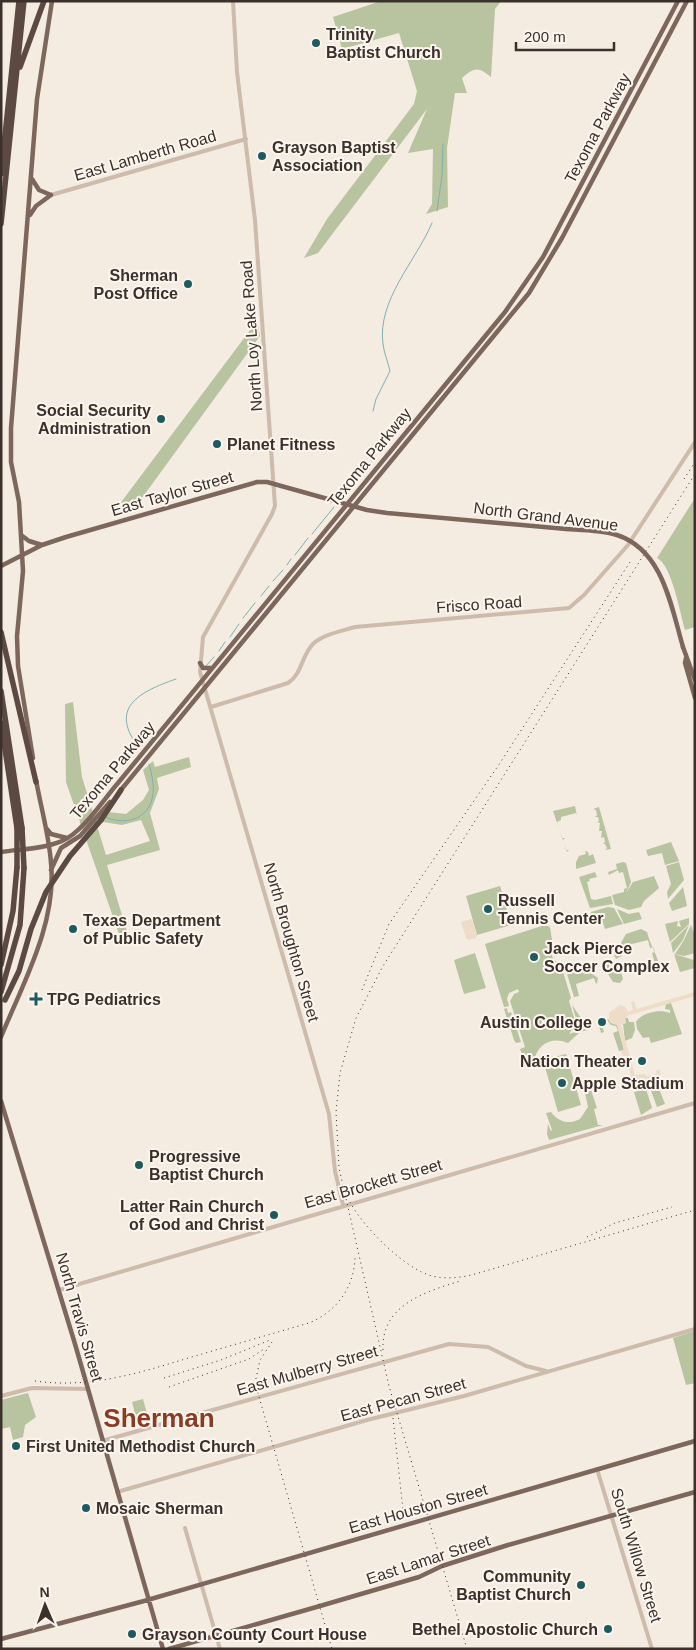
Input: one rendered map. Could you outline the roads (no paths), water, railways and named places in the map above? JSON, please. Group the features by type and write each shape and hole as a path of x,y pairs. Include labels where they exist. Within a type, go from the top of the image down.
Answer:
{"highway":[{"path":"1,174 19,1"},
{"path":"1,224 24,1"},
{"path":"16,78 44,1"},
{"path":"1,632 36,782"},
{"path":"1,691 20,828 21,867 20,925 1,992"},
{"path":"1,723 20,828"},
{"path":"3,1002 19,971 31,929 46,892 66,862 101,820 121,790"},
{"path":"1,965 21,867"}],"main road":[{"path":"1,1037 39,945 49,899 51,870 49,844 36,782 18,666 17,636 23,579 19,502 12,462 11,428 37,99 52,1"},
{"name":"Texoma Parkway","path":"1,852 49,844 67,838 75,832 202,681 523,287 559,227 678,1"},
{"name":"Texoma Parkway","path":"51,870 58,852 65,845 80,836 121,790 499,332 538,280 687,1"},
{"path":"32,178 39,190 51,195"},
{"path":"29,218 36,206 51,195"},
{"name":"East Taylor Street","path":"4,564 42,545 257,482 274,484 355,507"},
{"name":"North Grand Avenue","path":"355,507 387,514 617,535 630,541 645,553 660,574 683,647 686,658 685,663 695,698"},
{"path":"21,535 29,541 42,545"},
{"name":"North Grand Avenue","path":"686,658 690,661 695,680"},
{"path":"200,663 204,668 212,668"},
{"path":"133,764 136,771"},
{"path":"45,827 51,834 67,838"},
{"name":"North Travis Street","path":"2,1103 59,1290 163,1649"},
{"name":"East Houston Street","path":"1,1639 148,1599 695,1441"},
{"name":"East Lamar Street","path":"169,1649 419,1577 442,1566 508,1545 695,1492"}],"street":[{"name":"North Loy Lake Road","path":"205,689 200,663 203,637 272,514 274,484 256,220 237,72 233,1"},
{"name":"East Lamberth Road","path":"51,195 246,139"},
{"name":"Frisco Road","path":"211,707 288,683 296,678 314,643 322,638 355,627 569,608 584,595 628,545 695,442"},
{"name":"North Broughton Street","path":"205,689 329,1114 335,1171 343,1205"},
{"name":"East Brockett Street","path":"59,1290 695,1103"},
{"name":"East Pecan Street","path":"117,1492 695,1329"},
{"name":"East Mulberry Street","path":"102,1441 437,1346 461,1343 488,1347 526,1366 549,1371"},
{"path":"1,1396 32,1388 88,1389"},
{"name":"South Willow Street","path":"597,1469 652,1649"},
{"path":"185,1528 220,1649"}],"waterway":[{"path":"437,211 442,175 443,144"},
{"path":"373,411 376,399 390,371 383,344 386,312 399,281 432,223"},
{"path":"355,480 371,462"},
{"path":"342,496 352,484"},
{"path":"312,534 334,507"},
{"path":"295,555 308,538"},
{"path":"287,565 291,559"},
{"path":"273,581 283,570"},
{"path":"261,596 269,586"},
{"path":"243,618 255,603"},
{"path":"230,637 239,624"},
{"path":"219,651 225,642"},
{"path":"206,666 214,657"},
{"path":"140,749 126,723 127,712 140,696 176,679"},
{"path":"105,817 126,821 145,812 153,795 153,781 149,764"}],"railway":[{"path":"684,479 695,462"},
{"path":"467,1649 389,1386 339,1168 336,1112 340,1073 356,1018 383,966 695,474"},
{"path":"362,990 389,924 498,766 632,559"},
{"path":"350,1202 364,1223 398,1256 421,1272 445,1278 476,1274 695,1210"},
{"path":"587,1237 615,1223 672,1207"},
{"path":"35,1381 77,1383 116,1378 309,1323 335,1306 342,1298 351,1279 355,1258"},
{"path":"383,1350 384,1335 389,1322 397,1311 420,1296 460,1281"},
{"path":"164,1378 221,1360 270,1340"},
{"path":"272,1342 260,1360 255,1383 332,1649"},
{"path":"169,1387 249,1359 264,1349"},
{"path":"393,1418 403,1510"}],"place":[{"name":"Trinity Baptist Church","path":"316,43"},
{"name":"Grayson Baptist Association","path":"262,156"},
{"name":"Sherman Post Office","path":"188,284"},
{"name":"Social Security Administration","path":"161,419"},
{"name":"Planet Fitness","path":"217,444"},
{"name":"Russell Tennis Center","path":"488,909"},
{"name":"Texas Department of Public Safety","path":"73,929"},
{"name":"Jack Pierce Soccer Complex","path":"534,957"},
{"name":"TPG Pediatrics","path":"36,999"},
{"name":"Austin College","path":"602,1022"},
{"name":"Nation Theater","path":"642,1061"},
{"name":"Apple Stadium","path":"562,1083"},
{"name":"Progressive Baptist Church","path":"139,1165"},
{"name":"Latter Rain Church of God and Christ","path":"274,1215"},
{"name":"First United Methodist Church","path":"16,1446"},
{"name":"Mosaic Sherman","path":"86,1508"},
{"name":"Community Baptist Church","path":"581,1585"},
{"name":"Bethel Apostolic Church","path":"608,1629"},
{"name":"Grayson County Court House","path":"132,1634"}],"district":[{"name":"Sherman","path":"159,1418"}]}
